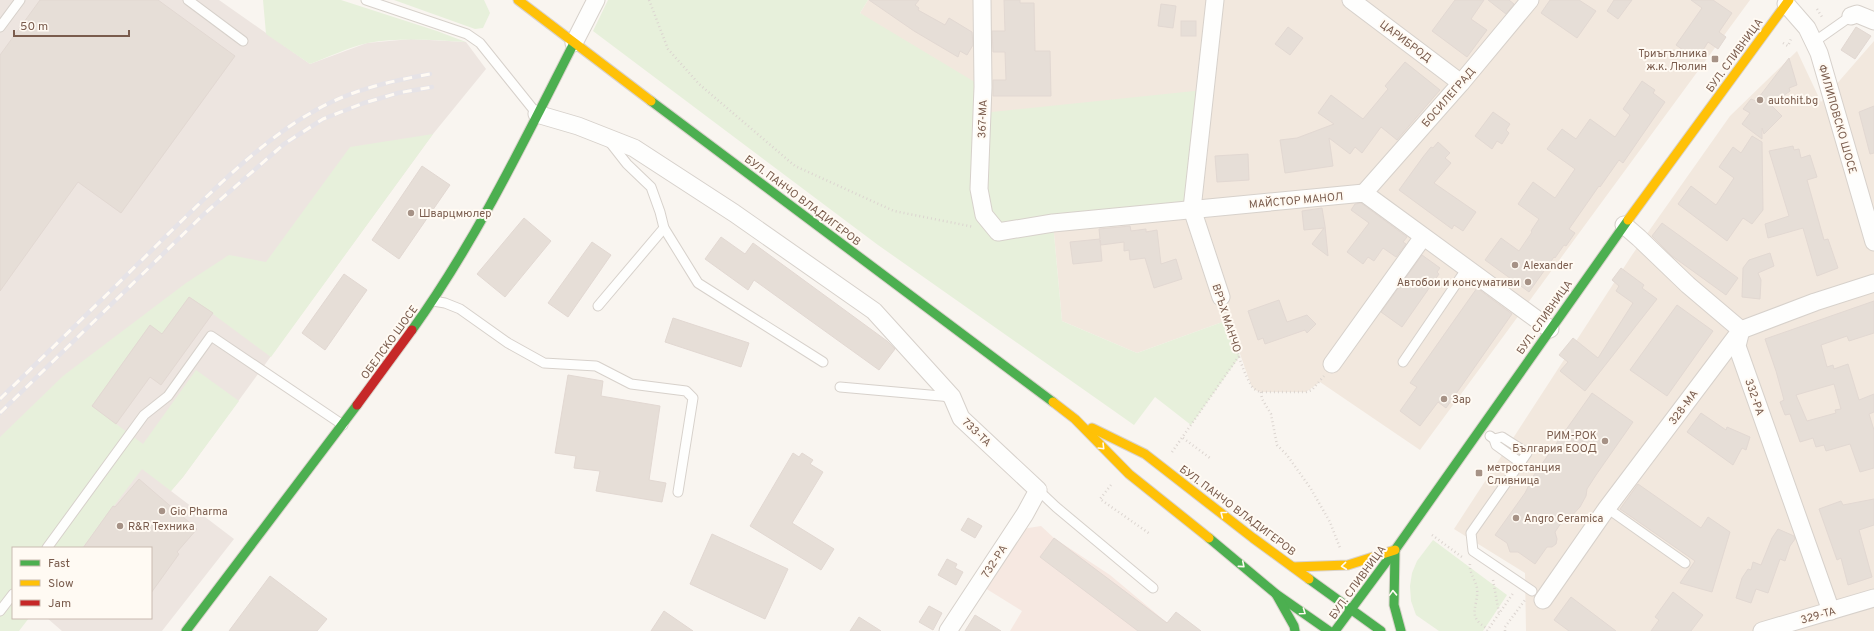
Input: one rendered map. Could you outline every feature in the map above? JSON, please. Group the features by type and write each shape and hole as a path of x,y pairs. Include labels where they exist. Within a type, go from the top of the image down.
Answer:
{"street":[{"name":"БУЛ. ПАНЧО ВЛАДИГЕРОВ","path":"518,0 1075,419 1129,474 1190,522 1276,594 1329,631"},
{"path":"574,42 596,0"},
{"name":"367-МА","path":"982,0 983,86 979,189 984,215 998,232"},
{"name":"ВРЪХ МАНЧО","path":"1215,0 1192,209 1221,297"},
{"name":"ЦАРИБРОД","path":"1351,0 1461,82"},
{"name":"БОСИЛЕГРАД","path":"1364,193 1530,0"},
{"name":"ФИЛИПОВСКО ШОСЕ","path":"1787,2 1807,28 1814,42 1831,90 1874,242"},
{"name":"БУЛ. СЛИВНИЦА","path":"1335,631 1395,550 1479,428 1624,225 1787,2"},
{"path":"1851,16 1857,14 1874,22"},
{"name":"ОБЕЛСКО ШОСЕ","path":"186,631 343,425 433,301 502,185 536,114 574,42"},
{"name":"733-ТА","path":"536,114 578,126 634,148 714,200 874,311 952,397 961,418 1038,490"},
{"path":"1364,193 1550,329"},
{"name":"МАЙСТОР МАНОЛ","path":"998,232 1052,223 1364,193"},
{"path":"1624,225 1688,285 1740,330 1815,302 1874,283"},
{"path":"1332,364 1423,237"},
{"name":"328-МА","path":"1537,595 1607,508 1740,330"},
{"name":"332-РА","path":"1740,330 1738,346 1831,611"},
{"name":"БУЛ. ПАНЧО ВЛАДИГЕРОВ","path":"1075,419 1145,454 1293,567 1381,631"},
{"name":"732-РА","path":"948,631 1025,514 1038,490"},
{"path":"1293,567 1348,566 1395,550 1394,605 1401,631"},
{"path":"1276,594 1294,626 1294,631"},
{"name":"329-ТА","path":"1765,631 1874,598"}],"lane":[{"path":"0,27 20,0"},
{"path":"188,0 243,41"},
{"path":"366,0 468,34 480,43 536,114"},
{"path":"1814,42 1851,16"},
{"path":"606,137 627,164 651,187 664,228 698,283 823,362"},
{"path":"598,306 664,228"},
{"path":"1403,362 1467,268"},
{"path":"433,301 445,303 460,309 508,343 544,363 596,366 630,384 686,391 690,394 693,398 678,492"},
{"path":"48,547 144,415 168,396 211,336 343,425"},
{"path":"840,387 952,397"},
{"path":"1479,428 1494,439 1502,437 1526,453 1521,463 1471,532 1473,551 1537,595"},
{"path":"1038,490 1056,507 1153,588"},
{"path":"1607,508 1685,563"},
{"path":"0,611 12,595"}],"path":[{"path":"649,0 668,49 699,84 795,166 894,211 998,232"},
{"path":"1817,9 1822,17"},
{"path":"1784,43 1788,46 1791,39"},
{"name":"ВРЪХ МАНЧО","path":"1221,297 1251,385 1255,390 1261,392 1262,399 1271,414 1277,445 1287,455 1311,489 1330,522 1340,552"},
{"path":"1169,456 1240,356"},
{"path":"1261,392 1306,392 1312,390 1320,382 1332,364"},
{"path":"1183,438 1210,458"},
{"path":"1111,485 1100,499 1150,534"},
{"path":"1470,563 1471,575 1477,587 1474,609 1476,619 1488,630 1520,583"},
{"path":"1493,580 1499,614"},
{"path":"1506,631 1505,628 1537,595"}],"shaded area":[{"path":"0,0 219,0 310,64 367,43 411,39 466,42 486,69 433,134 183,477 171,491 234,539 162,631 62,631 48,619 152,619 152,547 12,547 12,619 0,631"},
{"path":"868,0 1750,0 1420,450 1320,382 1306,392 1261,392 1255,390 1251,385 1228,320 1137,353 1062,321 1053,223 982,113 860,13"},
{"path":"1874,41 1874,631 1526,631 1525,573 1454,529 1632,255 1730,116 1797,51 1821,102"},
{"path":"1041,526 1054,538 1110,575 1177,631 1010,631 1022,611 985,588 1022,529"}],"green space":[{"path":"263,0 341,0 466,42 417,40 380,41 354,47 310,64 266,34"},
{"path":"394,0 484,0 490,13 483,28 475,29"},
{"path":"608,0 868,0 860,13 983,87 982,113 1204,90 1192,209 1053,223 1062,321 1137,353 1228,320 1240,356 1191,425 1155,397 1134,425 878,245 593,31"},
{"path":"433,134 271,357 190,297 162,334 150,325 92,406 143,444 196,370 239,401 171,491 142,469 83,547 12,547 12,619 28,619 19,631 0,631 0,437 63,376 186,283 229,255 266,262 350,147"},
{"path":"1433,540 1507,595 1483,631 1439,631 1416,615 1411,601 1410,586 1412,573 1417,561"}],"building":[{"path":"40,0 158,0 235,56 121,213 78,182 0,291 0,55"},
{"path":"869,0 919,0 915,5 919,8 918,10 945,25 949,18 972,32 973,45 967,55 960,51 958,57 914,31"},
{"path":"1004,0 1020,0 1020,3 1034,3 1035,51 1050,51 1051,96 993,96 993,80 1006,80 1005,52 993,52 992,31 1005,31"},
{"path":"1455,0 1484,0 1471,19 1487,30 1467,57 1432,31"},
{"path":"1488,0 1509,0 1514,4 1506,14"},
{"path":"1550,0 1579,0 1596,11 1577,38 1541,13"},
{"path":"1614,0 1632,0 1618,19 1607,11"},
{"path":"1691,0 1713,0 1732,13 1719,32 1726,37 1718,49 1708,42 1697,60 1676,45 1702,8"},
{"path":"1161,4 1176,6 1173,28 1158,26"},
{"path":"1181,21 1196,21 1196,36 1181,36"},
{"path":"1288,27 1303,38 1290,55 1275,44"},
{"path":"1856,27 1871,36 1855,59 1841,50"},
{"path":"1789,58 1797,85 1789,88 1790,91 1771,105 1782,116 1764,134 1762,128 1762,139 1742,124 1750,113 1743,109 1751,99 1756,101"},
{"path":"1405,62 1440,90 1397,140 1381,127 1362,153 1355,147 1350,154 1329,138 1333,166 1285,173 1280,140 1297,138 1334,124 1318,113 1331,95 1363,119 1388,89 1385,86"},
{"path":"1642,81 1655,90 1653,93 1665,102 1623,163 1619,160 1600,187 1599,186 1569,229 1575,233 1566,246 1564,245 1555,258 1554,257 1529,292 1485,260 1501,238 1519,251 1532,232 1531,231 1539,219 1518,204 1533,182 1555,198 1575,169 1547,149 1562,129 1576,139 1590,119 1615,137 1630,115 1623,109"},
{"path":"1874,106 1874,153 1870,154 1859,112"},
{"path":"1493,112 1510,124 1506,130 1509,133 1502,144 1497,141 1492,149 1475,136"},
{"path":"1752,136 1762,142 1763,210 1752,224 1743,218 1727,241 1678,204 1691,186 1716,205 1734,178 1719,167 1733,147 1741,153"},
{"path":"1438,142 1450,153 1445,158 1451,163 1434,183 1476,212 1463,231 1454,225 1452,229 1399,190 1431,147 1433,148"},
{"path":"1793,146 1794,150 1799,149 1801,158 1810,155 1817,177 1807,180 1824,240 1828,239 1838,268 1817,276 1803,228 1768,238 1765,224 1789,216 1769,151"},
{"path":"1248,154 1249,180 1217,182 1215,156"},
{"name":"Шварцмюлер","path":"422,166 450,185 399,259 372,240"},
{"path":"1361,203 1407,237 1403,242 1406,244 1396,257 1383,248 1374,261 1368,257 1363,264 1347,252 1369,223 1351,210 1355,204"},
{"path":"1322,208 1328,256 1312,244 1324,228 1304,230 1302,211"},
{"path":"524,218 551,241 505,297 477,274"},
{"path":"1662,223 1738,278 1726,295 1672,256 1652,236"},
{"path":"1130,226 1131,231 1146,229 1146,232 1157,230 1161,264 1176,259 1182,279 1154,288 1145,258 1130,260 1129,250 1124,251 1124,242 1101,245 1100,240 1102,261 1073,264 1070,242 1100,239 1099,229"},
{"path":"721,237 745,254 753,243 887,341 895,349 879,370 754,280 748,290 705,259"},
{"path":"592,242 611,255 568,317 548,303"},
{"path":"1770,253 1774,266 1758,273 1761,280 1760,299 1742,297 1743,268 1749,260"},
{"path":"1422,255 1440,268 1437,272 1439,274 1402,327 1381,312"},
{"path":"1621,268 1644,285 1642,288 1657,299 1585,391 1560,371 1568,362 1559,355 1573,338 1598,358 1633,303 1616,291 1619,286 1612,280"},
{"path":"344,274 367,290 325,350 302,333"},
{"path":"1477,288 1512,314 1446,408 1438,402 1420,426 1400,411 1417,387 1410,383"},
{"path":"189,297 213,313 161,385 150,377 116,424 92,406 150,325 162,334"},
{"path":"1279,300 1287,322 1307,315 1316,324 1307,333 1305,330 1265,344 1263,338 1258,340 1248,311"},
{"path":"1874,301 1874,333 1849,341 1847,336 1821,345 1827,367 1833,365 1834,369 1848,364 1859,400 1874,394 1874,412 1869,414 1874,430 1874,468 1860,472 1850,444 1826,451 1824,445 1816,447 1813,438 1800,442 1790,414 1785,415 1780,402 1784,400 1765,339","holes":["1834,384 1841,409 1835,410 1836,413 1807,421 1796,395"]},
{"path":"1677,305 1713,331 1667,396 1630,370"},
{"path":"673,318 749,343 741,367 665,342"},
{"path":"568,375 603,381 601,396 660,406 649,480 666,483 662,502 596,491 600,471 574,468 576,456 555,453"},
{"path":"1592,393 1633,422 1587,489 1586,496 1580,507 1567,521 1563,520 1555,532 1557,539 1556,544 1552,547 1547,547 1535,564 1518,552 1510,552 1507,543 1495,535 1525,493 1534,475"},
{"path":"1701,413 1726,430 1727,427 1750,437 1746,450 1742,448 1733,465 1687,432"},
{"path":"793,453 799,457 802,453 813,460 810,464 823,472 792,523 834,549 821,570 750,526"},
{"path":"139,479 197,529 177,552 179,554 152,592 152,547 84,547 113,506 115,507"},
{"path":"1638,484 1701,528 1708,517 1730,532 1712,592 1680,583 1695,561 1620,509"},
{"path":"1874,499 1874,525 1859,530 1872,577 1848,585 1841,558 1837,560 1819,509 1841,501 1843,505"},
{"path":"968,518 982,526 975,538 961,530"},
{"path":"1778,529 1794,536 1795,539 1790,546 1785,561 1780,559 1768,593 1756,589 1751,603 1736,598 1742,578 1748,569 1751,570 1753,562 1761,565 1772,538"},
{"path":"712,534 788,569 765,619 690,584"},
{"path":"1054,538 1167,623 1176,612 1201,631 1138,631 1040,557"},
{"path":"947,559 957,564 955,568 963,572 956,585 938,575"},
{"path":"270,576 327,619 317,631 229,631"},
{"path":"1673,592 1703,615 1691,631 1651,631 1659,620 1655,617"},
{"path":"1571,597 1616,631 1569,631 1554,620"},
{"path":"929,606 942,613 933,630 919,622"},
{"path":"664,611 693,631 651,631"},
{"path":"975,615 1001,631 965,631"},
{"path":"859,617 881,631 850,631"}],"railway":[{"path":"0,399 219,185 276,136 316,110 343,97 386,83 430,74"},
{"path":"0,413 204,214 284,144 323,119 364,103 398,93 432,87"}],"traffic: fast":[{"path":"412,330 435,296 478,226 518,153 574,43"},
{"path":"651,101 1053,402"},
{"path":"1335,631 1395,550 1628,220"},
{"path":"186,631 357,405"},
{"path":"1209,538 1276,594 1329,631"},
{"path":"1395,550 1394,605 1401,631"},
{"path":"1309,579 1381,631"},
{"path":"1276,594 1294,626 1295,631"}],"traffic: slow":[{"path":"518,0 651,101"},
{"path":"1628,220 1789,0"},
{"path":"1053,402 1075,419 1129,474 1209,538"},
{"path":"1092,428 1145,454 1253,538 1309,579"},
{"path":"1293,567 1348,565 1395,550"}],"traffic: jam":[{"path":"357,405 412,330"}],"place":[{"name":"Триъгълника ж.к. Люлин","path":"1715,59"},
{"name":"autohit.bg","path":"1760,100"},
{"name":"Шварцмюлер","path":"411,213"},
{"name":"Alexander","path":"1515,265"},
{"name":"Автобои и консумативи","path":"1528,282"},
{"name":"Зар","path":"1444,399"},
{"name":"РИМ-РОК България ЕООД","path":"1605,441"},
{"name":"метростанция Сливница","path":"1479,473"},
{"name":"Gio Pharma","path":"162,511"},
{"name":"Angro Ceramica","path":"1516,518"},
{"name":"R&R Техника","path":"120,526"}]}
